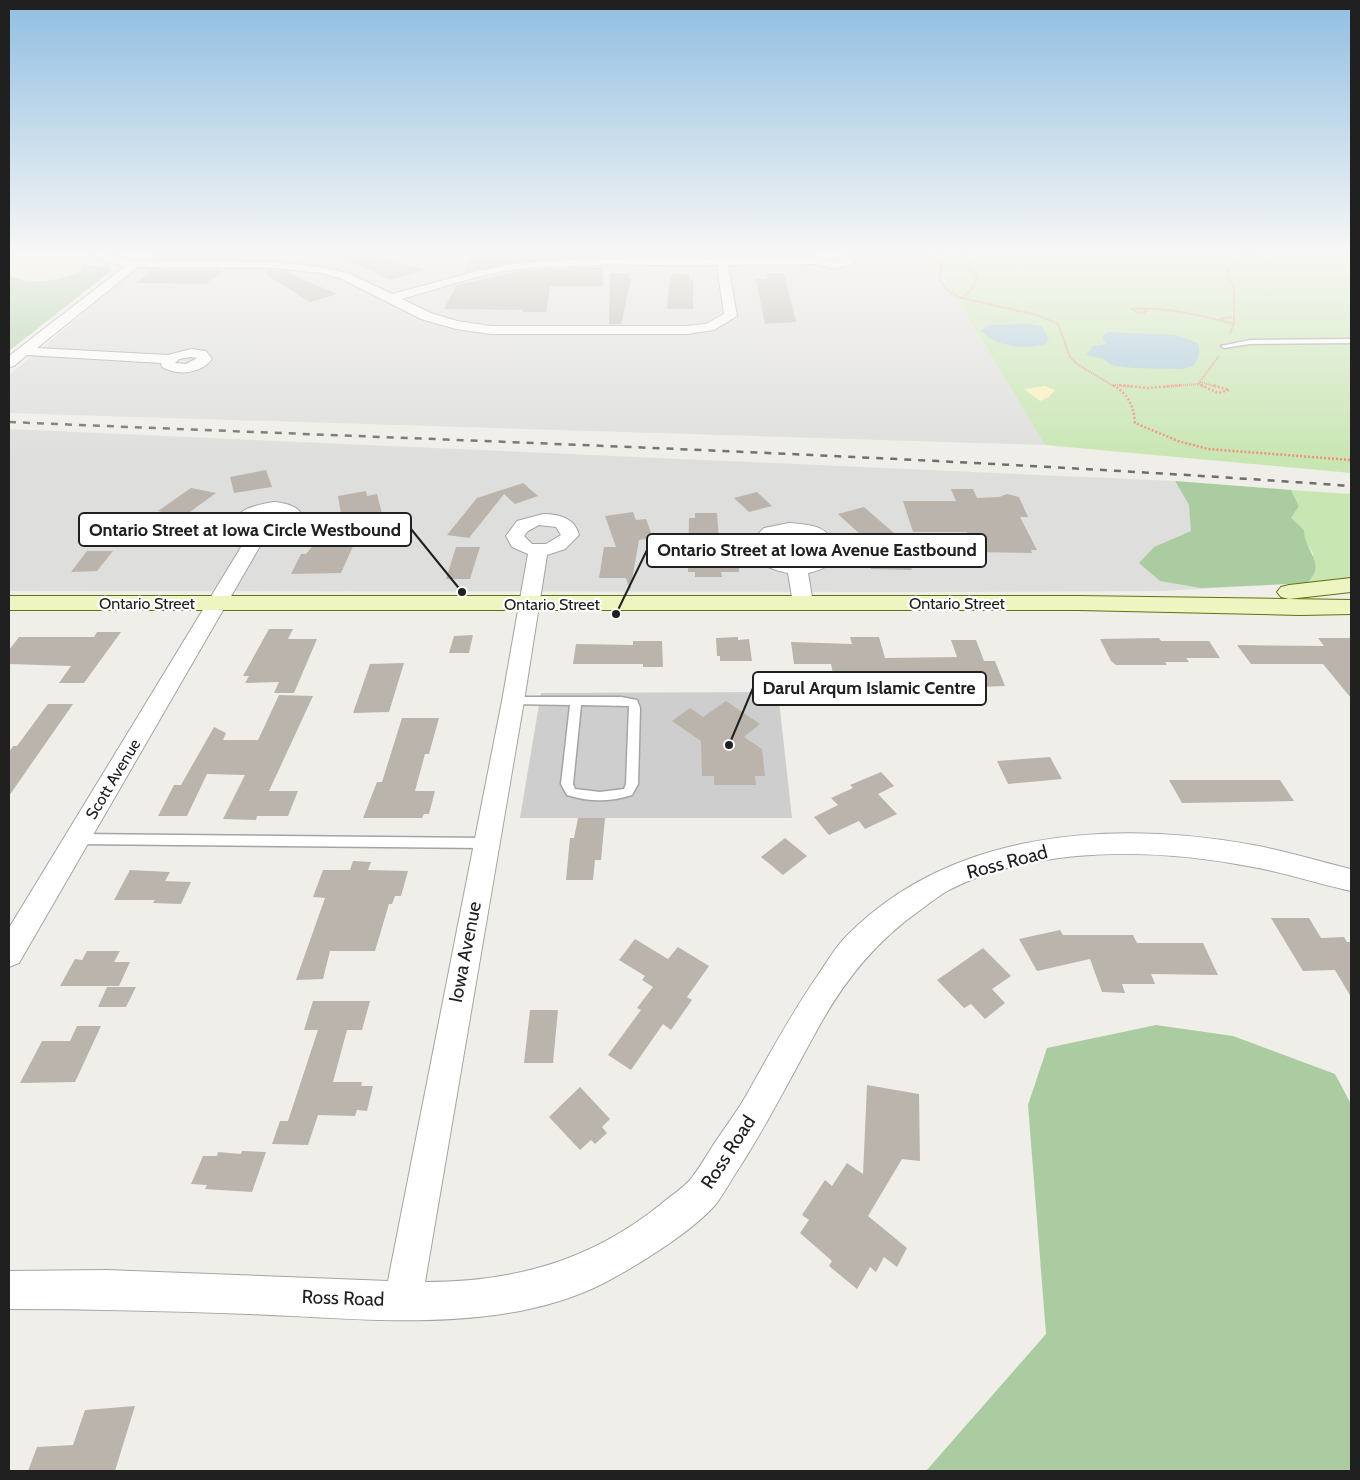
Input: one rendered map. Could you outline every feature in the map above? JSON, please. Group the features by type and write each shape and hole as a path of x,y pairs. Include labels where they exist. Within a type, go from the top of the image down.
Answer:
{"main road":[{"name":"Ontario Street","path":"1125,603 1351,585"},
{"name":"Ontario Street","path":"9,603 1125,603 1300,608 1351,606"}],"street":[{"path":"9,363 62,322"},
{"path":"446,322 491,330 528,332 694,329 709,327 719,322"},
{"path":"26,351 170,359"},
{"name":"Scott Avenue","path":"9,954 257,536"},
{"name":"Iowa Avenue","path":"402,1300 513,701 538,550"},
{"path":"797,568 803,603"},
{"name":"Ross Road","path":"9,1290 106,1290 402,1300 456,1300 525,1292 588,1270 655,1232 702,1193 755,1112 808,1016 850,953 892,914 937,883 983,865 1037,850 1118,843 1204,848 1255,856 1351,880"}],"lane":[{"path":"1224,346 1250,342 1351,341"},
{"path":"513,701 576,701 621,701 632,703 636,708 632,784 628,792 615,796 581,795 571,792 567,784 576,701"},
{"path":"77,839 486,843"}],"path":[{"path":"1056,322 1070,357 1082,367 1124,392 1134,410 1135,423 1187,444 1233,452 1351,460"},
{"path":"1199,383 1215,362 1224,346 1234,324 1227,322"},
{"path":"1115,385 1148,388 1199,383 1229,390 1223,394 1215,393 1199,383"}],"shaded area":[{"path":"73,322 971,322 1045,445 9,413 9,375"},
{"path":"9,429 1175,481 1189,505 1307,583 1160,591 9,591"},
{"path":"778,692 792,818 520,818 541,693"}],"green space":[{"path":"9,322 46,322 9,351"},
{"path":"971,322 1351,322 1351,473 1045,445"},
{"path":"1175,481 1291,490 1299,506 1291,518 1304,530 1307,544 1315,563 1313,576 1307,583 1201,588 1160,581 1139,563 1154,547 1191,531 1189,505"},
{"path":"1291,490 1351,494 1351,577 1307,583 1313,577 1313,553 1291,518 1299,506"},
{"path":"1156,1025 1233,1036 1335,1074 1351,1104 1351,1471 926,1471 1046,1334 1028,1105 1047,1048"}],"sand":[{"path":"1045,386 1055,390 1049,397 1040,401 1024,389"}],"water":[{"path":"1027,324 1042,326 1049,339 1046,344 1029,347 1011,346 994,340 981,330 990,325"},
{"path":"1107,332 1176,335 1198,343 1199,355 1193,366 1183,369 1133,368 1111,365 1103,359 1086,355 1093,346 1106,344 1102,337"}],"building":[{"path":"609,322 621,322 621,324 609,324"},
{"path":"765,322 795,322 765,324"},
{"path":"266,470 272,487 234,493 230,477"},
{"path":"523,483 538,496 515,504 504,494 469,538 447,535 477,498"},
{"path":"191,488 216,493 183,517 158,511"},
{"path":"951,489 973,489 977,498 999,497 1007,494 1019,497 1028,517 1020,517 1037,550 1031,550 1032,553 975,552 967,532 913,532 903,501 956,501"},
{"path":"366,491 367,496 377,494 384,521 372,537 358,535 341,573 291,574 301,554 306,554 322,535 345,537 338,496"},
{"path":"757,492 772,506 749,512 734,498"},
{"path":"864,507 902,540 912,570 871,569 862,536 838,514"},
{"path":"633,512 636,520 646,519 653,538 639,540 630,591 626,578 599,578 604,547 616,547 605,516"},
{"path":"695,513 717,513 720,555 739,555 739,572 721,572 722,577 695,577 695,572 688,572 689,518 695,518"},
{"path":"456,547 480,547 470,579 446,579"},
{"path":"87,551 113,551 97,571 71,572"},
{"path":"269,629 293,629 288,639 317,639 294,693 274,693 279,682 245,683 249,676 243,676"},
{"path":"97,632 121,632 84,683 59,683 71,666 9,664 9,650 19,637 94,637"},
{"path":"473,635 469,653 449,653 454,636"},
{"path":"738,637 738,640 749,639 752,661 720,661 720,656 717,656 716,638"},
{"path":"850,637 879,637 885,658 957,657 951,640 976,640 984,661 995,661 1005,686 980,687 980,690 920,690 916,675 833,674 831,664 794,664 791,642 852,644"},
{"path":"1159,638 1161,641 1209,641 1220,658 1186,658 1189,662 1165,662 1167,665 1116,665 1111,661 1100,639"},
{"path":"1318,638 1351,638 1351,698 1323,664 1251,664 1237,645 1324,646"},
{"path":"633,641 662,641 663,667 643,667 643,664 573,664 576,644 633,645"},
{"path":"404,663 389,712 353,713 370,664"},
{"path":"279,695 313,696 269,791 298,791 288,816 257,816 256,820 223,819 245,775 207,774 187,816 158,816 174,785 181,785 214,727 226,733 223,740 258,740"},
{"path":"726,701 760,724 744,737 762,749 765,776 755,776 756,785 714,785 714,776 702,776 701,741 672,721 690,708 703,717"},
{"path":"48,704 73,704 9,796 9,752 13,746 17,746"},
{"path":"402,718 439,718 429,754 425,754 415,791 435,791 429,814 424,814 422,818 363,818 377,782 382,782"},
{"path":"1050,757 1062,779 1008,784 997,761"},
{"path":"881,772 894,786 878,794 897,814 865,829 859,821 829,835 814,817 838,805 831,798 853,788 850,785"},
{"path":"1169,780 1280,780 1294,801 1182,803"},
{"path":"578,818 605,818 601,860 595,860 593,880 566,880 570,838 574,838"},
{"path":"785,838 807,856 783,875 761,857"},
{"path":"353,861 371,862 368,870 408,871 401,896 395,896 392,904 389,904 375,951 330,951 323,979 296,980 325,898 313,897 323,870 350,870"},
{"path":"130,870 170,872 165,881 191,882 181,904 153,903 155,900 114,900"},
{"path":"1271,918 1309,918 1321,938 1344,937 1347,942 1351,942 1351,997 1335,970 1303,971"},
{"path":"1060,930 1063,935 1133,935 1137,943 1203,943 1218,975 1151,974 1155,984 1122,984 1125,993 1102,992 1090,959 1037,971 1019,939"},
{"path":"635,939 668,959 678,947 709,966 687,997 692,1000 671,1030 663,1024 631,1070 608,1055 641,1010 637,1008 653,987 642,980 645,976 619,960"},
{"path":"983,948 1011,976 992,989 1005,1003 985,1019 971,1004 964,1008 937,980"},
{"path":"87,951 120,951 114,962 130,962 119,986 60,986 75,959 82,960"},
{"path":"107,987 136,987 126,1007 98,1007"},
{"path":"313,1001 370,1001 362,1030 347,1030 333,1082 362,1082 361,1086 373,1086 367,1111 357,1110 355,1116 318,1115 308,1145 272,1144 280,1121 288,1121 318,1030 304,1030"},
{"path":"530,1010 558,1010 553,1063 524,1063"},
{"path":"77,1026 101,1026 75,1082 20,1083 42,1041 70,1041"},
{"path":"867,1085 919,1094 920,1161 902,1159 868,1216 907,1248 897,1267 884,1257 876,1272 870,1267 857,1289 829,1266 832,1261 800,1233 809,1220 802,1215 825,1180 832,1186 847,1163 863,1174"},
{"path":"580,1087 610,1119 602,1127 607,1133 595,1144 591,1140 580,1150 549,1117"},
{"path":"242,1151 266,1152 252,1192 205,1189 207,1185 191,1184 203,1156 217,1156 218,1152 241,1154"},
{"path":"135,1406 115,1471 28,1471 37,1447 73,1445 85,1410"}],"railway":[{"path":"9,422 1016,465 1351,486"}],"place":[{"name":"Ontario Street at Iowa Circle Westbound","path":"462,592"},
{"name":"Ontario Street at Iowa Avenue Eastbound","path":"616,614"},
{"name":"Darul Arqum Islamic Centre","path":"729,745"}]}
